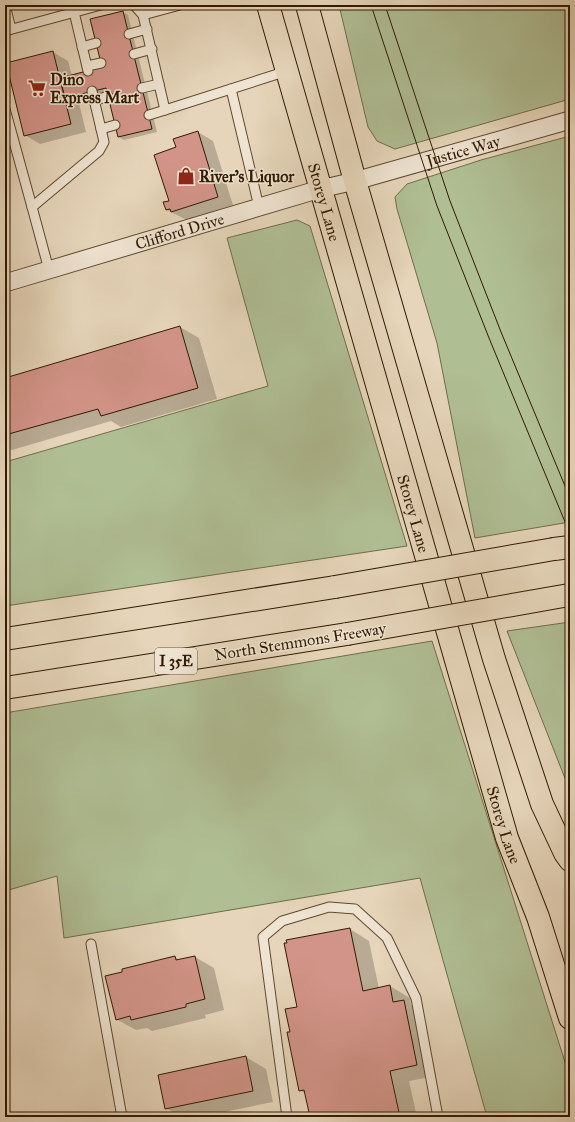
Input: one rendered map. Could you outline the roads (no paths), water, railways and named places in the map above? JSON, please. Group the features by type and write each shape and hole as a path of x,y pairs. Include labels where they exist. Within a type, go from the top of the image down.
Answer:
{"highway":[{"name":"Storey Lane","path":"268,5 507,838 538,917 570,1018"},
{"path":"307,5 355,181 494,659 542,804 568,856"},
{"path":"5,639 335,587 562,548"},
{"name":"North Stemmons Freeway","path":"5,688 347,634 569,595"},
{"path":"538,917 570,982"}],"street":[{"name":"Justice Way","path":"355,181 570,120"},
{"name":"Clifford Drive","path":"5,283 320,189 355,181"}],"lane":[{"path":"5,5 8,30 101,5"},
{"path":"134,5 143,15 165,110"},
{"path":"143,15 180,5"},
{"path":"74,12 88,68 101,63"},
{"path":"129,34 147,29"},
{"path":"82,47 96,43"},
{"path":"134,54 152,49"},
{"path":"149,115 287,71"},
{"path":"142,88 159,84"},
{"path":"231,90 259,207"},
{"path":"32,207 99,151 104,142 92,91"},
{"path":"94,101 108,96"},
{"path":"5,109 49,270"},
{"path":"101,129 115,125"},
{"path":"287,1117 263,937 282,920 329,907 355,909 387,938 416,998 438,1117"},
{"path":"90,944 122,1117"}],"tram line":[{"path":"371,5 437,206 489,338 570,534"},
{"path":"385,5 450,201 501,332 570,498"}],"place":[{"name":"Dino Express Mart","path":"37,88"},
{"name":"River's Liquor","path":"186,176"}]}
